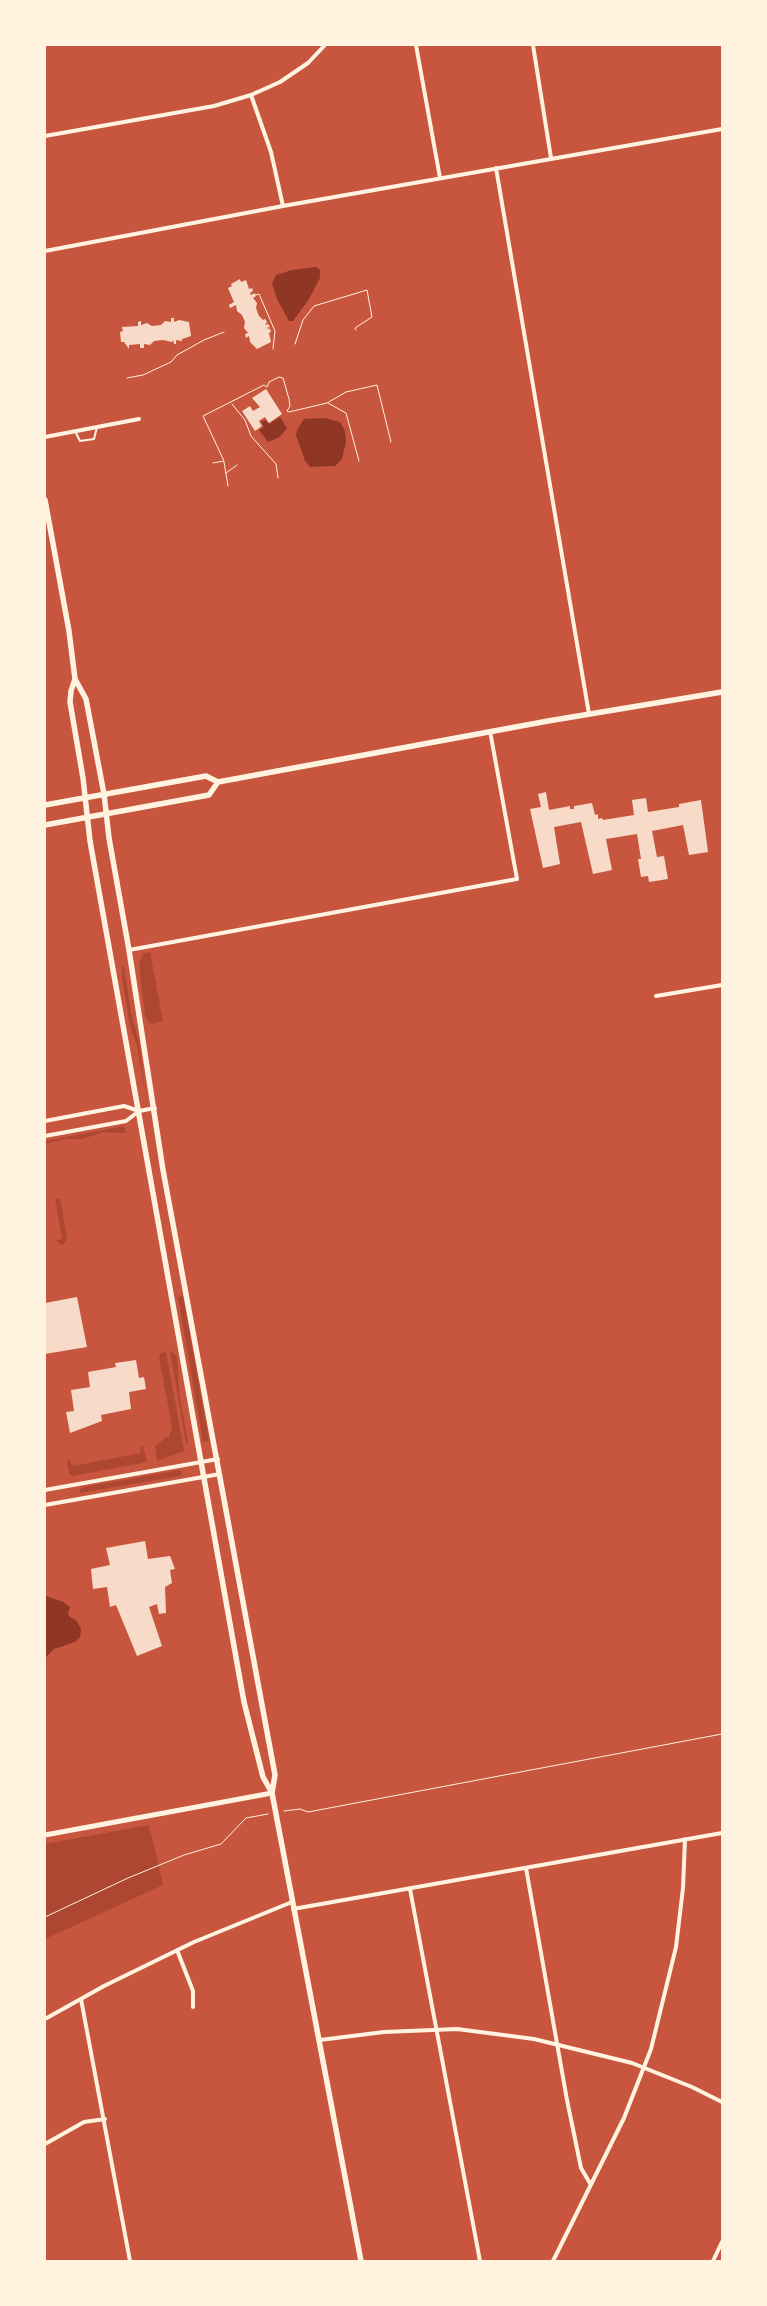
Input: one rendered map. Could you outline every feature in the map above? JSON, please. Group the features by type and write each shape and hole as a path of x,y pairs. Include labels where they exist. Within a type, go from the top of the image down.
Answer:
{"main road":[{"path":"45,500 69,631 75,679 86,699 104,794 164,1170 275,1775 272,1793 361,2261"},
{"path":"75,679 70,702 90,841 244,1702 262,1777 272,1793"},
{"path":"45,805 206,776 218,782 490,731 722,692"},
{"path":"45,825 209,795 218,782"}],"street":[{"path":"45,136 214,106 251,95 280,82 308,63 325,45"},
{"path":"416,45 440,178"},
{"path":"533,45 551,158"},
{"path":"251,95 271,152 282,206"},
{"path":"45,250 722,128"},
{"path":"496,168 589,714"},
{"path":"45,437 139,420"},
{"path":"129,950 517,879 490,731"},
{"path":"656,996 722,985"},
{"path":"45,1121 124,1106 139,1111"},
{"path":"45,1136 126,1121 139,1111 155,1108"},
{"path":"45,1490 218,1459"},
{"path":"45,1505 220,1474"},
{"path":"45,1835 272,1793"},
{"path":"293,1909 722,1833"},
{"path":"553,2261 624,2118 651,2049 676,1947 683,1888 685,1839"},
{"path":"526,1868 581,2168 590,2185"},
{"path":"410,1889 480,2261"},
{"path":"45,2019 177,1950 292,1902"},
{"path":"177,1950 193,1991 193,2007"},
{"path":"81,1999 130,2261"},
{"path":"320,2040 384,2032 457,2029 534,2039 644,2068 692,2087 722,2102"},
{"path":"45,2144 84,2122 104,2118"},
{"path":"713,2261 722,2242"}],"lane":[{"path":"75,432 80,441 94,439 97,427"}],"path":[{"path":"295,344 303,320 314,306 367,290 372,317 355,328 356,330"},
{"path":"256,295 259,294 275,331 273,348"},
{"path":"127,378 142,375 171,362 177,355 204,340 224,332"},
{"path":"228,486 224,461 203,416 264,385 267,387 269,382 279,377 283,378 289,398 290,406 287,411 293,412 327,403 346,392 377,385 391,442"},
{"path":"231,403 245,420 250,436 276,464 278,478"},
{"path":"327,403 346,413 359,461"},
{"path":"212,463 224,461"},
{"path":"226,473 237,465"},
{"path":"288,1810 300,1809 308,1812 722,1734"},
{"path":"45,1917 136,1875 184,1855 220,1844 246,1818 264,1814"}],"shaded area":[{"path":"316,267 320,270 320,278 309,299 293,321 289,321 277,299 272,284 276,275 292,270"},
{"path":"280,417 287,428 280,437 268,442 259,430 264,427 261,422 265,420 269,424"},
{"path":"325,418 340,422 345,431 346,442 342,459 335,466 310,467 305,461 296,435 297,430 304,419"},
{"path":"150,952 163,1021 152,1024 148,1022 145,1016 139,964 143,954"},
{"path":"122,966 124,966 131,1013 139,1042 145,1091 137,1046 130,1026 122,978"},
{"path":"124,1126 126,1133 104,1132 82,1139 65,1139 45,1144 45,1141"},
{"path":"60,1198 67,1238 66,1242 61,1245 56,1240 62,1239 55,1199"},
{"path":"183,1296 209,1441 203,1442 178,1297"},
{"path":"170,1351 177,1356 179,1392 188,1443 186,1443"},
{"path":"166,1352 184,1451 157,1461 155,1446 169,1437 172,1427 159,1357 161,1353"},
{"path":"143,1446 147,1462 72,1476 69,1473 67,1462 69,1459 73,1466 141,1453 140,1448"},
{"path":"179,1470 182,1472 180,1476 80,1493 79,1490 84,1487"},
{"path":"46,1596 63,1602 70,1607 68,1614 76,1620 81,1629 80,1637 75,1642 54,1649 45,1658"},
{"path":"149,1825 163,1885 45,1939 45,1844"}],"building":[{"path":"240,279 241,282 246,280 249,289 252,288 253,291 250,293 251,295 255,293 256,296 253,298 257,303 256,308 259,316 267,322 265,325 268,324 270,327 266,328 270,329 271,342 257,349 250,342 249,336 246,338 245,334 248,333 244,328 245,322 242,315 237,311 236,305 230,308 229,305 234,302 228,288"},
{"path":"171,318 174,318 174,322 179,320 189,322 191,336 182,339 182,341 176,340 176,344 174,344 173,340 172,342 154,341 150,345 144,344 144,348 140,348 140,344 129,345 129,349 124,342 121,342 120,332 123,331 122,327 138,326 138,322 141,321 141,325 147,323 152,326 161,325 165,321 171,322"},
{"path":"266,389 282,414 269,423 265,417 259,421 262,426 255,431 242,411 250,406 253,411 260,407 252,398"},
{"path":"546,792 549,810 570,806 570,809 574,809 574,806 592,803 595,815 598,814 598,819 602,818 603,820 634,815 632,800 646,798 648,812 679,807 679,804 701,800 708,852 689,855 683,825 652,831 657,857 664,856 668,879 649,882 648,876 641,877 638,859 641,859 637,834 606,839 612,870 593,874 581,822 554,827 560,864 543,868 530,809 541,807 538,794"},
{"path":"77,1297 87,1347 45,1354 45,1303"},
{"path":"136,1360 139,1378 144,1377 146,1389 129,1392 131,1409 101,1415 102,1421 70,1433 66,1412 74,1411 71,1390 90,1387 88,1372 116,1367 115,1363"},
{"path":"145,1541 148,1559 170,1556 175,1569 170,1570 172,1583 165,1587 166,1613 159,1614 157,1604 149,1607 162,1646 137,1656 116,1605 110,1607 107,1587 93,1589 91,1569 110,1565 106,1548"}]}
